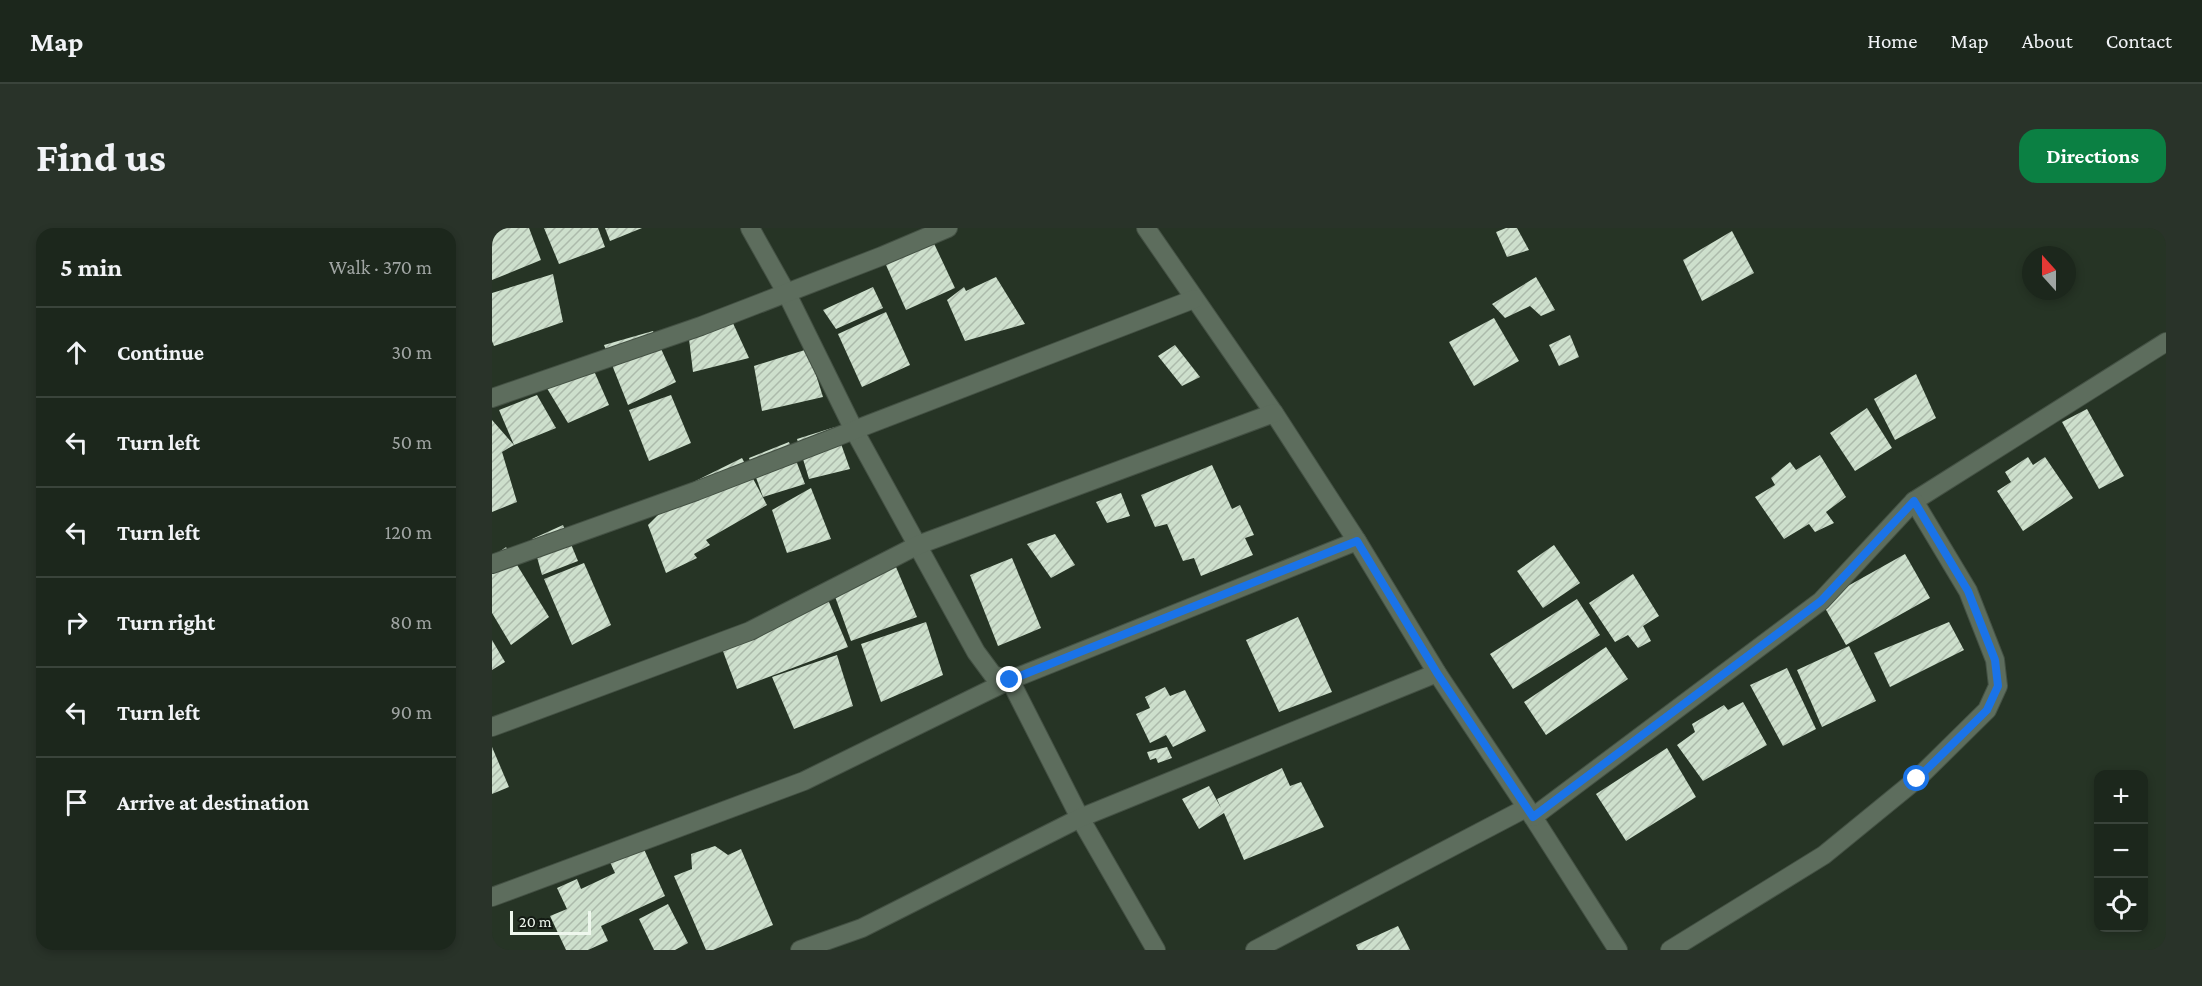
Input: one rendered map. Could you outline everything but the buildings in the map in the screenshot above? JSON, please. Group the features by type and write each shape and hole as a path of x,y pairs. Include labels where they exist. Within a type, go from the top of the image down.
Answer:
{"street":[{"path":"750,228 787,294 854,430 976,652 993,675 1010,680 1080,818 1156,950"},
{"path":"492,398 787,294 948,228"},
{"path":"1146,228 1274,413 1357,541 1437,673 1618,950"},
{"path":"492,564 696,491 1194,299"},
{"path":"1255,950 1529,812 1821,601 1914,501 2166,342"},
{"path":"492,727 750,631 918,545 1274,413"},
{"path":"1670,950 1824,855 1917,779 1987,710 1998,686 1995,660 1968,591 1914,501"},
{"path":"492,897 804,781 1010,680 1357,541"},
{"path":"800,950 862,928 1080,818 1437,673"}],"route":[{"path":"1010,680 1357,541 1437,673 1533,817 1821,601 1914,501 1968,591 1995,660 1998,686 1987,710 1917,779"}]}
